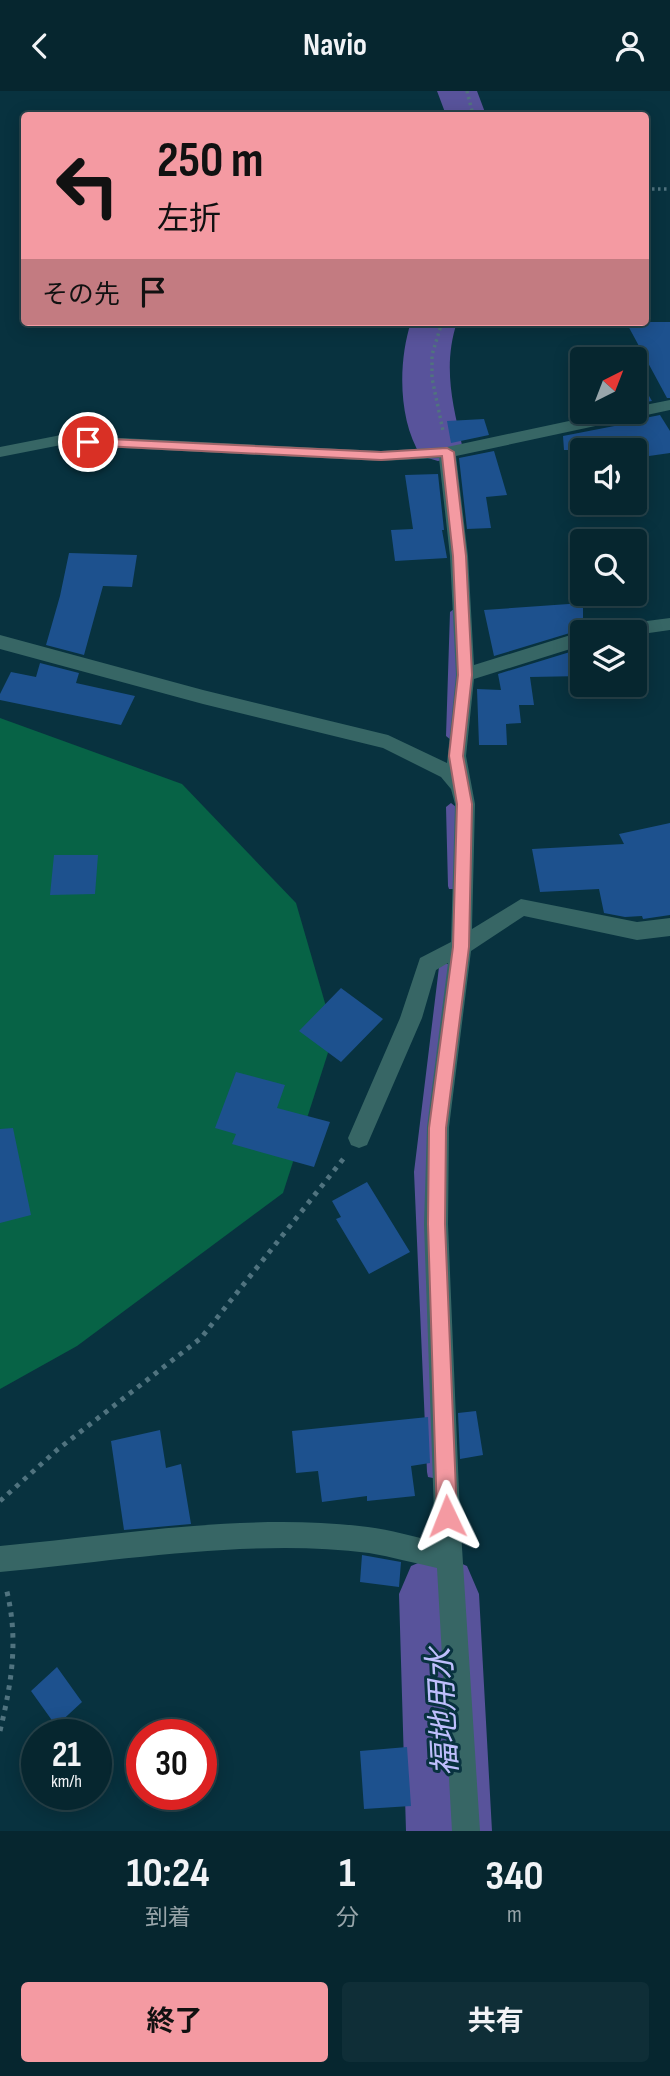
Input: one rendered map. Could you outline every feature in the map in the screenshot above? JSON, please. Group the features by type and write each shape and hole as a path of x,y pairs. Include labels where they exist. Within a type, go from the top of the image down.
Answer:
{"street":[{"path":"0,452 61,440 381,456 447,452 670,405"},
{"path":"447,452 460,556 465,675 456,756 465,804 461,947 438,1128 437,1237 450,1558 466,1831"},
{"path":"647,627 670,624"},
{"path":"0,642 203,697 388,741 448,772 460,786"},
{"path":"465,675 570,642"},
{"path":"359,1138 411,1018 427,964 461,947 521,907 637,930 670,927"},
{"path":"2,1569 228,1538 359,1539 450,1558"}],"path":[{"path":"467,91 472,112"},
{"path":"649,189 670,189"},
{"path":"441,326 432,355 432,378 447,452"},
{"path":"0,1501 57,1450 201,1338 359,1138"},
{"path":"0,1731 12,1690 16,1656 11,1603 2,1569"}],"green space":[{"path":"0,718 182,784 296,903 334,1034 283,1193 77,1346 0,1389"}],"building":[{"path":"670,322 670,398 667,398 648,363 648,347 639,347 628,326"},
{"path":"660,415 670,431 670,453 647,456 647,438 570,438 570,450 564,450 563,436 625,424 647,424 648,417"},
{"path":"484,419 489,435 451,443 447,421"},
{"path":"494,451 507,495 486,497 491,528 467,529 459,458"},
{"path":"438,474 447,558 395,561 391,530 413,529 405,475"},
{"path":"69,553 137,555 132,587 103,586 84,655 46,645"},
{"path":"570,604 583,606 583,620 570,620 570,633 494,656 484,610"},
{"path":"570,652 570,676 530,677 534,705 519,705 521,723 506,724 507,745 479,745 477,689 501,690 498,674"},
{"path":"40,663 79,673 76,683 135,696 121,725 0,700 0,694 11,672 36,677"},
{"path":"670,823 670,915 643,919 642,916 625,917 604,913 599,889 540,892 532,849 624,844 619,834"},
{"path":"54,855 98,855 95,894 50,895"},
{"path":"341,988 383,1019 341,1062 299,1031"},
{"path":"236,1072 285,1085 277,1108 330,1122 314,1167 232,1144 236,1134 215,1128"},
{"path":"13,1128 31,1215 0,1223 0,1129"},
{"path":"367,1182 410,1252 369,1274 336,1219 341,1217 332,1201"},
{"path":"476,1411 483,1455 460,1459 458,1413"},
{"path":"428,1417 430,1463 411,1466 415,1496 367,1501 367,1496 322,1502 318,1471 296,1473 292,1431"},
{"path":"160,1430 166,1468 181,1464 191,1524 124,1530 111,1441"},
{"path":"362,1555 401,1562 399,1587 360,1582"},
{"path":"57,1667 82,1702 64,1719 51,1719 31,1691"},
{"path":"407,1747 411,1806 364,1809 360,1751"}],"waterway":[{"name":"福地用水","path":"457,91 465,112"},
{"name":"福地用水","path":"433,326 425,369 438,445"},
{"path":"451,736 454,612"},
{"path":"451,807 453,886"},
{"path":"433,1472 420,1172 444,967"},
{"name":"福地用水","path":"439,1594 449,1831"}],"route":[{"path":"88,442 381,456 447,452 460,556 465,675 456,756 465,804 461,947 438,1128 436,1224 447,1516"}]}
